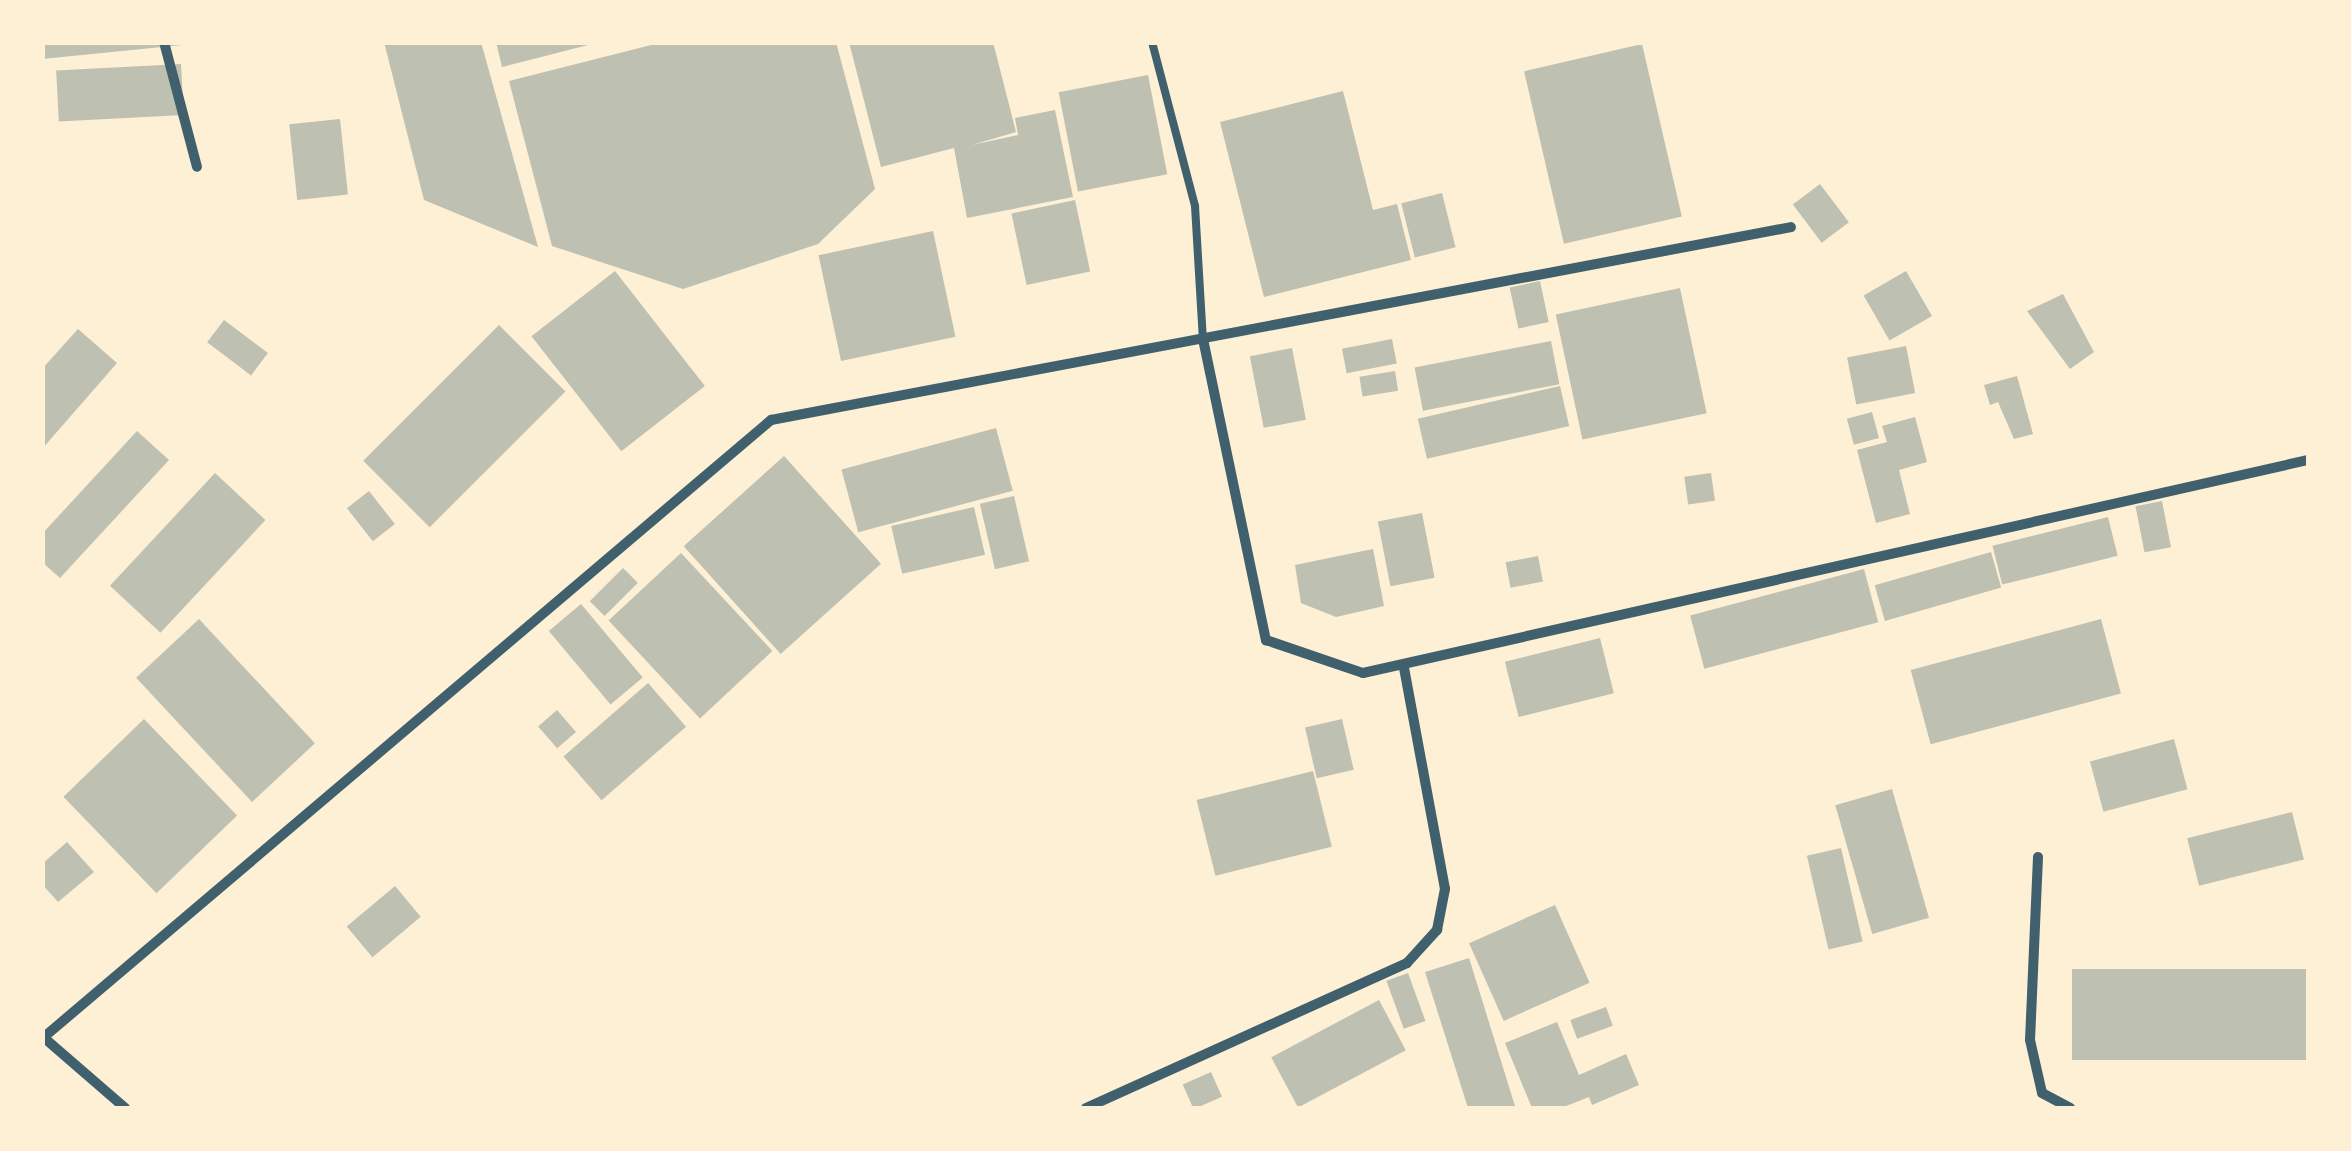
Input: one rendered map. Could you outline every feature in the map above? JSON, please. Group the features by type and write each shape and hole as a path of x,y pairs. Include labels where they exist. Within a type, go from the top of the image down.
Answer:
{"street":[{"path":"164,42 197,167"},
{"path":"125,1108 43,1036 771,420 1791,227"},
{"path":"1203,339 1266,640 1363,673 1404,668 2308,460"},
{"path":"1086,1108 1406,962 1438,930 1445,889 1404,668"},
{"path":"2038,857 2030,1040 2042,1093 2070,1108"}],"lane":[{"path":"1152,42 1195,206 1203,339"}],"building":[{"path":"42,42 182,42 182,45 42,59"},
{"path":"384,42 481,42 538,247 424,200"},
{"path":"496,42 591,42 592,44 502,67"},
{"path":"663,42 836,42 875,189 818,244 683,289 552,246 509,81"},
{"path":"849,42 993,42 1016,132 972,145 1018,135 1015,118 1055,110 1073,197 967,218 954,148 881,167"},
{"path":"1642,44 1682,216 1564,244 1524,71"},
{"path":"181,64 184,115 59,121 56,71"},
{"path":"1148,75 1167,174 1078,192 1059,92"},
{"path":"1343,91 1373,210 1397,204 1411,260 1264,297 1220,122"},
{"path":"340,119 348,195 297,200 289,124"},
{"path":"1820,184 1849,222 1822,243 1793,204"},
{"path":"1442,193 1456,247 1415,257 1401,203"},
{"path":"1075,200 1090,271 1027,285 1011,214"},
{"path":"933,231 955,337 841,361 819,255"},
{"path":"615,271 705,386 621,451 531,336"},
{"path":"1906,271 1932,316 1890,341 1864,296"},
{"path":"1540,281 1549,322 1518,329 1510,287"},
{"path":"1680,288 1707,413 1582,440 1556,314"},
{"path":"2063,294 2094,352 2070,369 2027,311"},
{"path":"224,320 268,353 251,375 207,342"},
{"path":"499,325 565,391 430,527 363,461"},
{"path":"78,329 117,363 42,449 42,369"},
{"path":"1392,339 1397,364 1347,373 1342,349"},
{"path":"1551,341 1559,384 1423,411 1415,368"},
{"path":"1906,346 1915,393 1856,405 1847,357"},
{"path":"1292,348 1306,420 1264,428 1250,356"},
{"path":"1395,371 1398,391 1363,396 1359,377"},
{"path":"2017,376 2033,434 2014,439 1998,402 1990,405 1984,385"},
{"path":"1560,386 1569,426 1427,459 1418,419"},
{"path":"1872,412 1879,438 1854,445 1847,419"},
{"path":"1915,417 1927,462 1899,470 1910,514 1876,523 1857,450 1887,442 1882,426"},
{"path":"996,428 1013,491 858,532 841,469"},
{"path":"137,431 169,460 60,578 42,562 42,534"},
{"path":"784,456 881,564 781,654 684,546"},
{"path":"215,473 265,520 160,633 110,586"},
{"path":"1711,473 1715,501 1688,504 1684,477"},
{"path":"369,491 395,524 373,541 347,508"},
{"path":"1014,496 1029,561 995,569 980,504"},
{"path":"2162,501 2171,547 2144,552 2135,506"},
{"path":"974,507 985,555 902,574 891,526"},
{"path":"1422,513 1435,578 1390,586 1378,522"},
{"path":"2108,517 2118,556 2002,585 1993,546"},
{"path":"1373,549 1384,606 1336,617 1301,603 1295,565"},
{"path":"1991,552 2001,588 1885,621 1875,585"},
{"path":"681,553 772,651 700,719 609,621"},
{"path":"1538,556 1543,582 1511,588 1506,562"},
{"path":"623,568 638,583 605,616 590,601"},
{"path":"1864,569 1878,622 1704,669 1690,616"},
{"path":"581,604 643,678 611,705 549,631"},
{"path":"199,619 315,743 252,802 136,678"},
{"path":"2101,619 2121,693 1931,744 1911,670"},
{"path":"1600,638 1614,693 1519,717 1505,662"},
{"path":"648,683 686,727 602,800 563,756"},
{"path":"557,710 576,732 557,748 538,726"},
{"path":"144,719 237,815 157,893 63,797"},
{"path":"1342,719 1354,770 1317,778 1305,728"},
{"path":"2174,739 2187,789 2103,812 2090,762"},
{"path":"1313,771 1332,847 1215,876 1197,800"},
{"path":"1892,789 1929,918 1872,934 1835,805"},
{"path":"2292,812 2304,860 2199,886 2187,838"},
{"path":"67,842 94,872 58,902 42,884 42,864"},
{"path":"1841,848 1863,942 1828,949 1807,856"},
{"path":"395,886 421,917 372,957 347,926"},
{"path":"1555,905 1590,983 1504,1021 1469,943"},
{"path":"1469,958 1515,1106 1508,1108 1468,1108 1425,972"},
{"path":"2072,969 2308,969 2308,1060 2072,1060"},
{"path":"1408,973 1425,1021 1404,1029 1386,981"},
{"path":"1379,1000 1406,1050 1298,1108 1271,1057"},
{"path":"1606,1007 1613,1026 1577,1039 1570,1020"},
{"path":"1557,1022 1579,1075 1626,1054 1639,1085 1592,1105 1589,1097 1561,1108 1532,1108 1505,1043"},
{"path":"1211,1072 1222,1097 1193,1108 1183,1085"}]}
